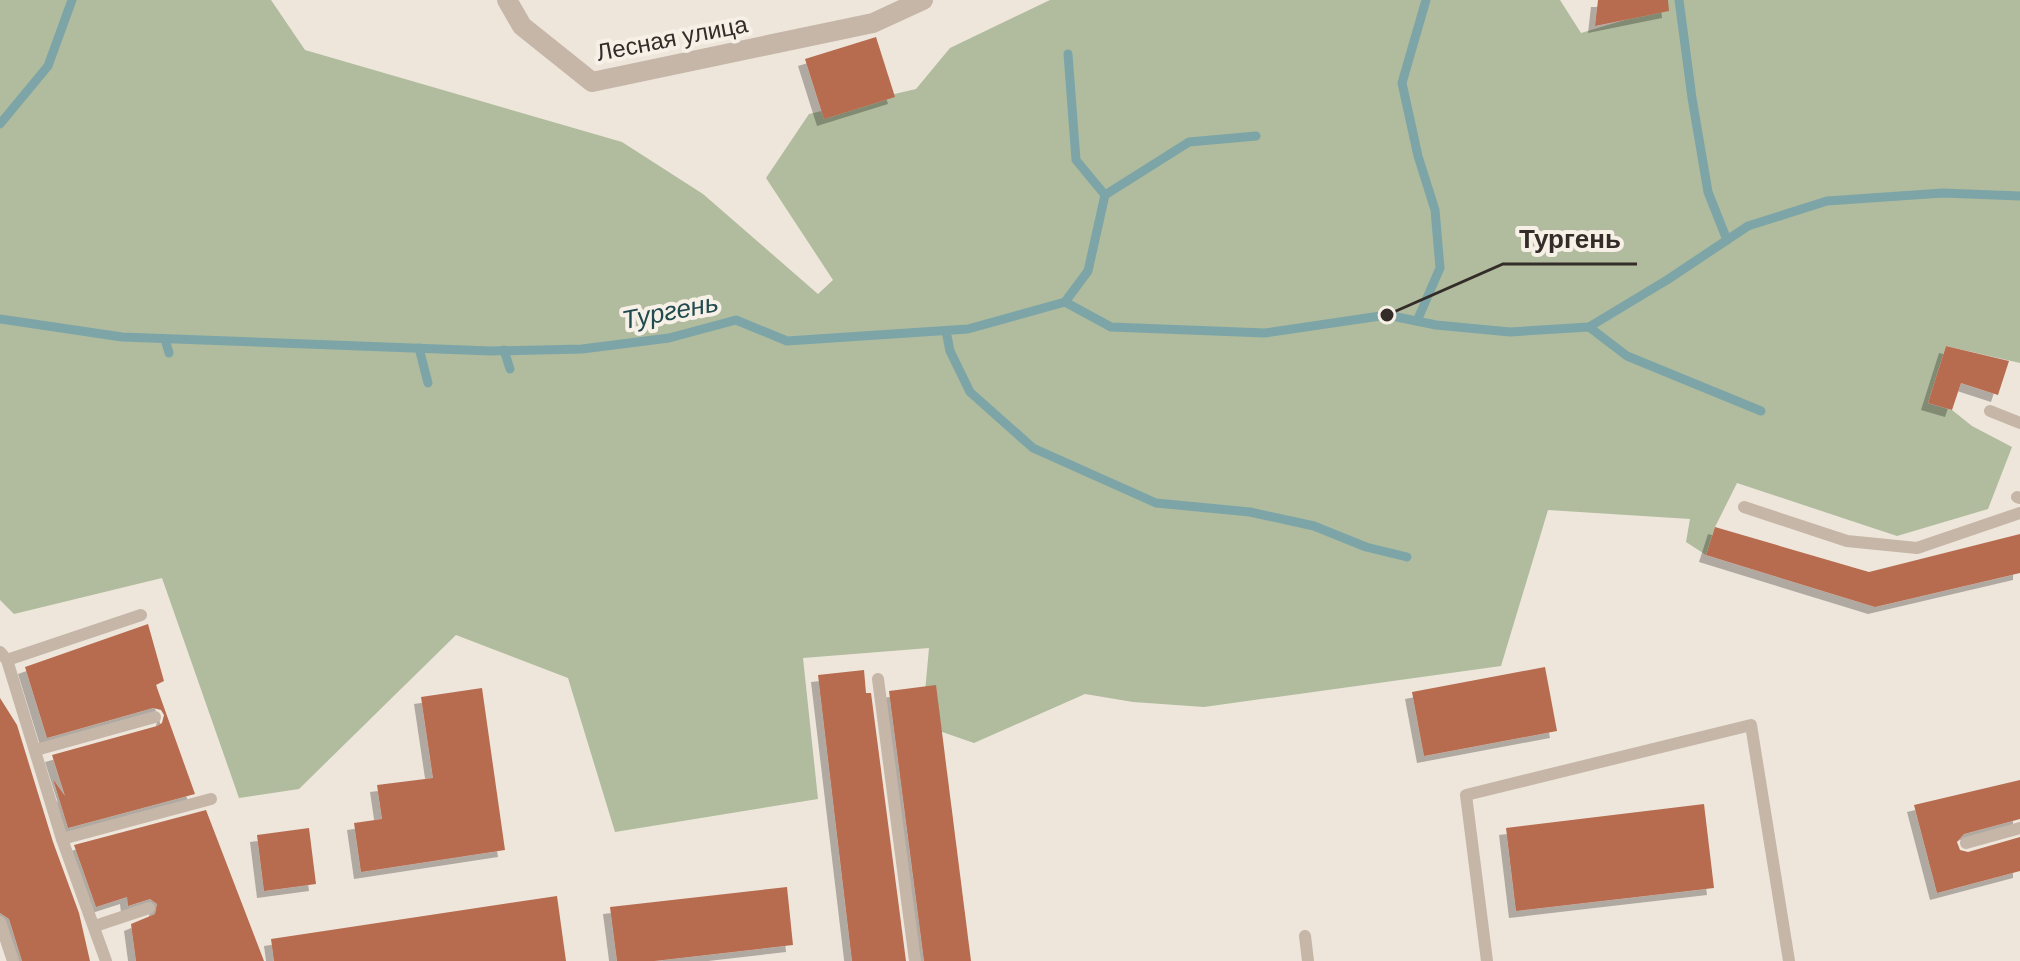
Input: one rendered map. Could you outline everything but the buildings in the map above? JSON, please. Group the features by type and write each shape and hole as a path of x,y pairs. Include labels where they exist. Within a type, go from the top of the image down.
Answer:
{"street":[{"name":"Лесная улица","path":"507,0 522,26 592,82 873,23 923,0"}],"lane":[{"path":"1990,411 2020,423"},
{"path":"1744,507 1847,541 1917,548 2020,513"},
{"path":"106,961 62,839 36,750 3,656 141,615"},
{"path":"878,679 915,961"},
{"path":"36,750 155,717"},
{"path":"1487,961 1466,795 1751,725 1789,961"},
{"path":"62,839 211,799"},
{"path":"1966,843 2020,828"},
{"path":"95,926 149,908"},
{"path":"0,922 13,961"},
{"path":"1305,936 1308,961"}],"green space":[{"path":"0,0 271,0 305,50 622,142 703,194 818,294 833,280 766,178 809,114 916,89 950,48 1050,0 1560,0 1581,33 1655,11 1661,0 2020,0 2020,363 1946,346 1928,403 1952,410 1972,426 2012,447 1988,509 1897,536 1737,483 1715,527 1706,555 1686,542 1690,519 1548,510 1501,666 1204,707 1133,702 1085,694 974,743 922,725 929,648 803,658 818,799 615,832 568,678 456,635 299,789 239,798 162,578 14,614 0,600"}],"waterway":[{"path":"0,124 48,66 72,0"},
{"path":"1417,321 1440,268 1435,210 1418,156 1402,83 1426,0"},
{"path":"1679,0 1708,192 1727,240"},
{"path":"1068,54 1076,160 1105,195"},
{"path":"1065,302 1088,271 1105,195 1189,142 1256,136"},
{"name":"Тургень","path":"0,319 122,337 491,351 582,349 669,338 736,320 787,341 968,329 1065,302 1111,327 1265,333 1387,315 1436,325 1510,332 1589,327 1748,226 1827,201 1943,193 2020,196"},
{"path":"1589,327 1627,356 1761,411"},
{"path":"946,331 950,351 970,392 1033,448 1156,503 1250,512 1314,526 1366,547 1407,557"},
{"path":"165,339 169,353"},
{"path":"419,348 428,383"},
{"path":"504,350 510,369"}],"place":[{"name":"Тургень","path":"1387,315"}]}
